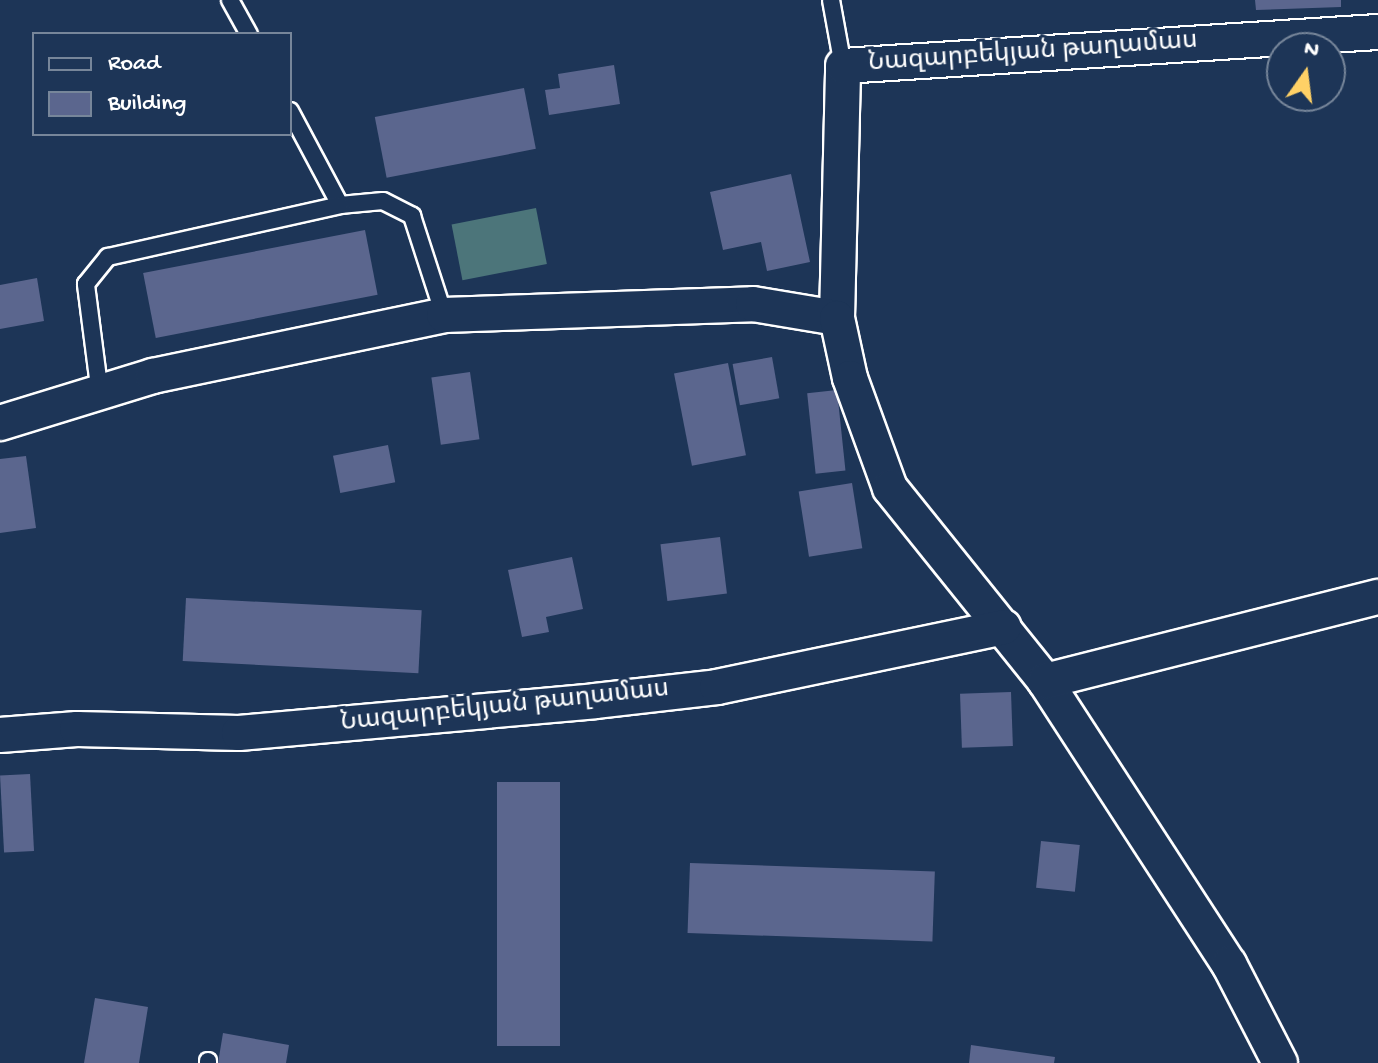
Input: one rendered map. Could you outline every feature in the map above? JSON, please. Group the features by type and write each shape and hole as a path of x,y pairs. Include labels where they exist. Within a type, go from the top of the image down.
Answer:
{"street":[{"name":"Նազարբեկյան թաղամաս","path":"1280,1063 1229,964 1045,681 890,488 850,378 837,318 843,66 1378,32"},
{"path":"0,423 67,405 153,376 444,315 753,304 837,318"},
{"path":"1045,681 1378,597"},
{"name":"Նազարբեկյան թաղամաս","path":"0,735 77,729 239,733 595,701 717,687 1004,627"}],"lane":[{"path":"230,0 248,32"},
{"path":"831,0 843,66"},
{"path":"292,115 340,205"},
{"path":"100,394 86,284 108,257 340,205 383,201 412,216 444,315"}],"green space":[{"path":"536,208 547,264 462,280 452,224"}],"building":[{"path":"1255,0 1341,0 1341,7 1256,10"},
{"path":"614,65 620,104 549,115 545,90 560,88 558,74"},
{"path":"524,88 536,149 387,178 375,117"},
{"path":"791,174 810,262 767,271 761,242 723,250 710,192"},
{"path":"365,230 378,295 156,338 143,273"},
{"path":"37,278 44,321 0,329 0,285"},
{"path":"772,357 779,398 740,405 733,364"},
{"path":"728,363 746,455 692,466 674,373"},
{"path":"470,372 479,439 441,445 431,377"},
{"path":"837,390 845,471 816,474 807,393"},
{"path":"388,445 395,482 340,493 333,456"},
{"path":"26,456 36,528 0,533 0,459"},
{"path":"852,483 862,548 809,557 799,491"},
{"path":"720,537 727,594 667,601 660,544"},
{"path":"572,557 583,609 546,617 549,632 522,637 508,570"},
{"path":"186,598 422,610 418,673 183,661"},
{"path":"1011,692 1013,746 962,748 960,694"},
{"path":"30,774 34,851 4,852 0,776"},
{"path":"497,782 560,782 560,1046 497,1046"},
{"path":"1041,841 1080,845 1075,892 1036,888"},
{"path":"690,863 935,872 932,942 688,933"},
{"path":"95,998 148,1007 139,1063 84,1063"},
{"path":"223,1033 289,1045 286,1063 218,1063"},
{"path":"971,1045 1055,1057 1054,1063 969,1063"}]}
